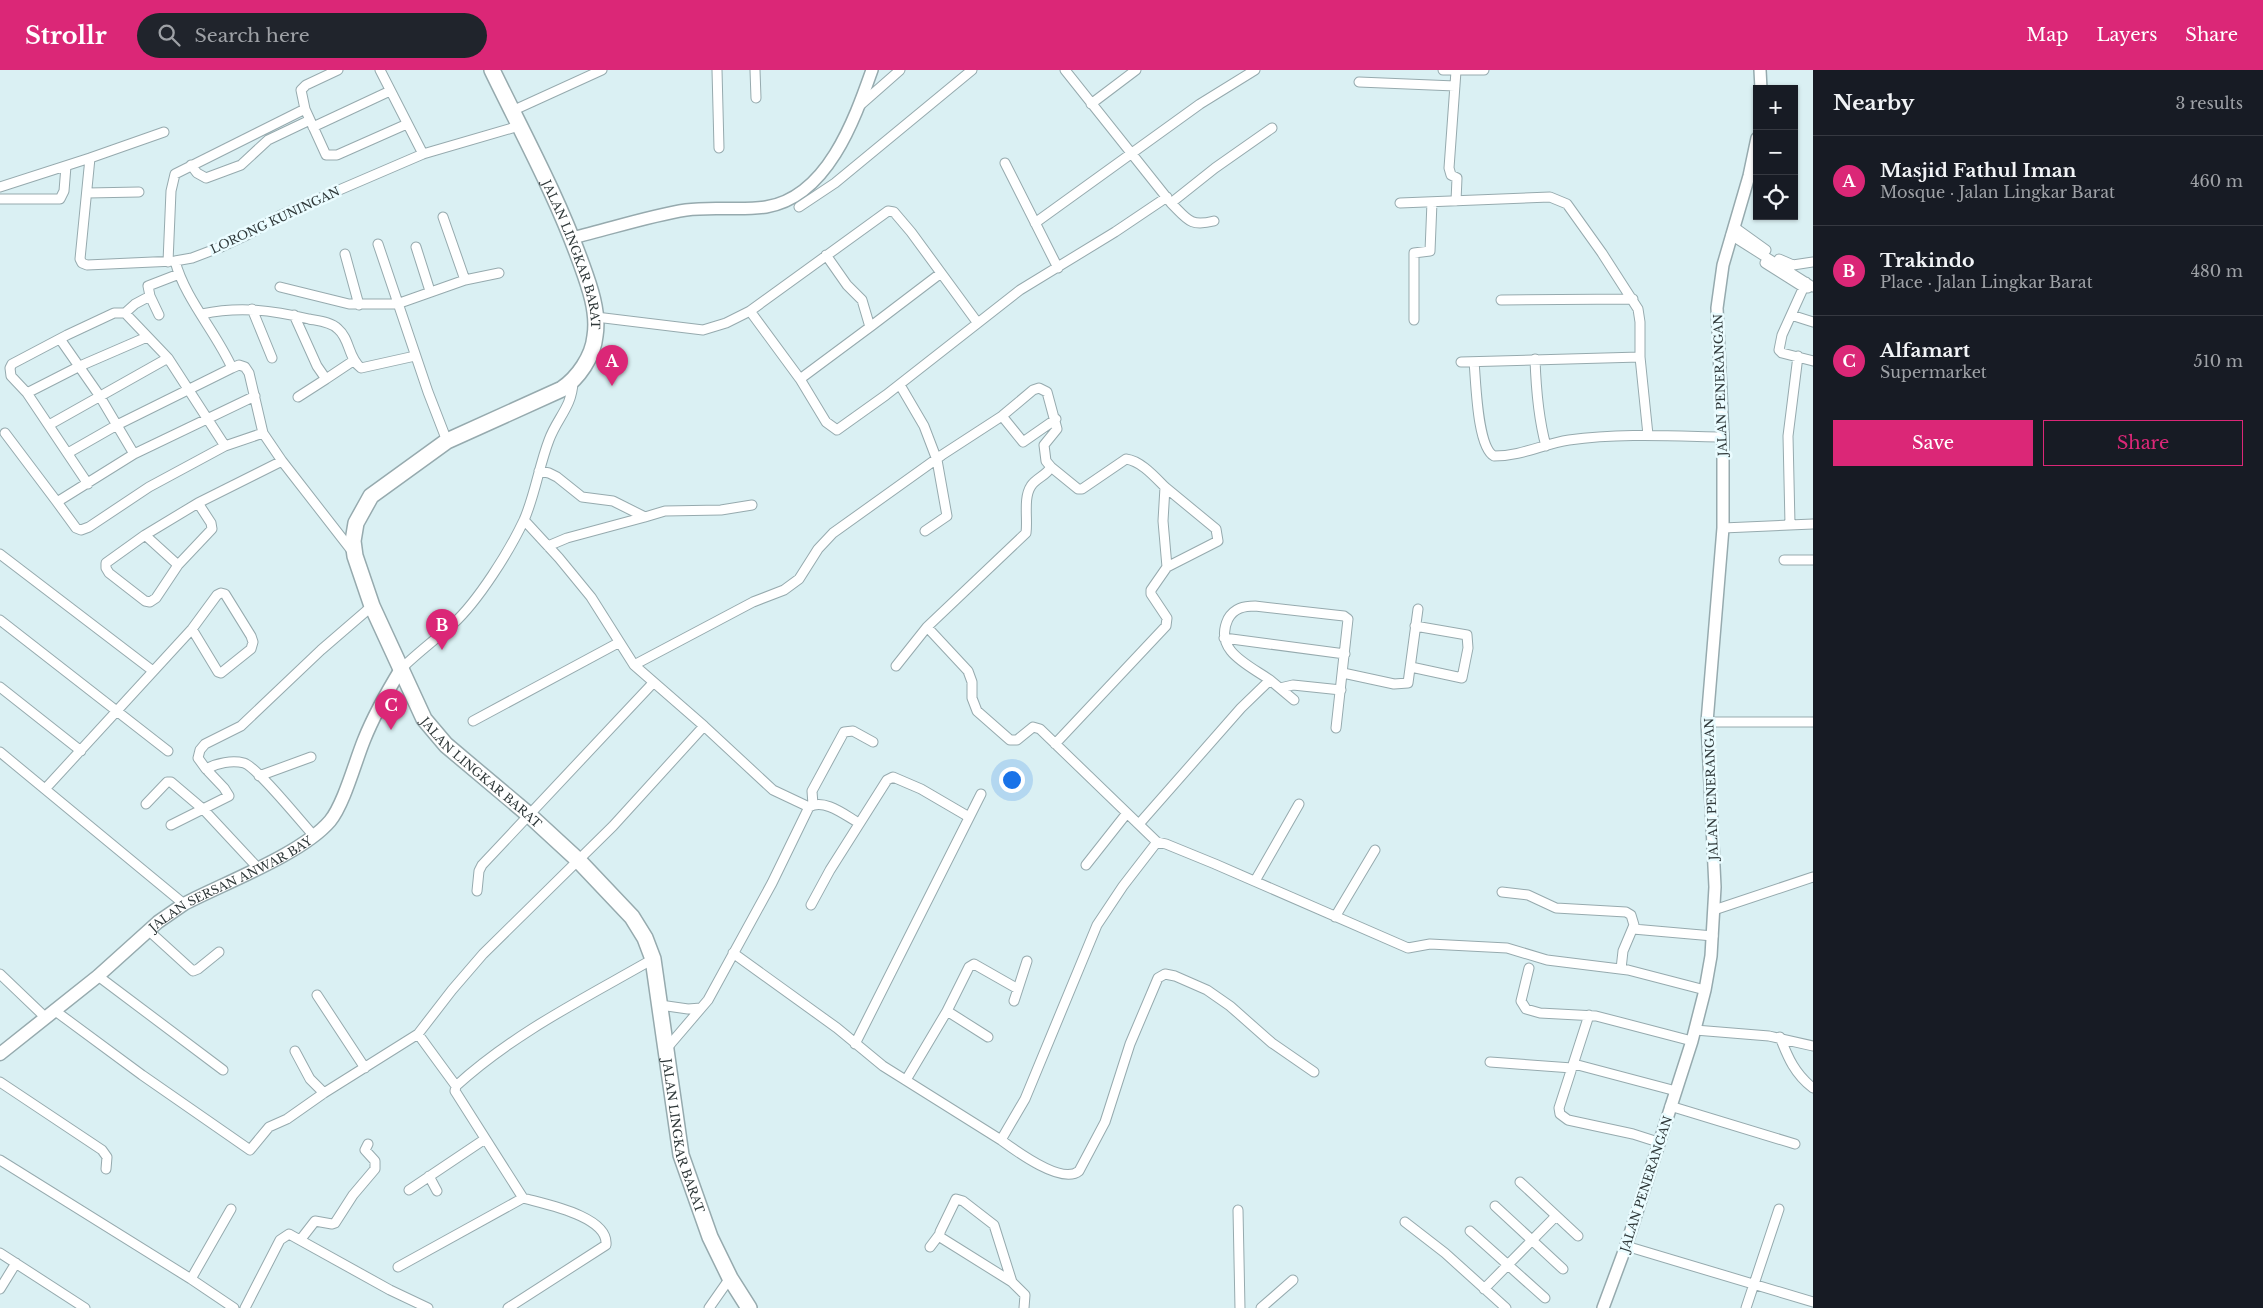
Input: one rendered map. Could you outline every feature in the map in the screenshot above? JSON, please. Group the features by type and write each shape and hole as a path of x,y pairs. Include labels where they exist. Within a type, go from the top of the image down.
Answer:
{"highway":[{"name":"JALAN LINGKAR BARAT","path":"492,70 544,175 572,238 588,281 596,317 592,351 573,382 550,395 447,441 371,496 356,523 353,541 355,556 372,606 424,719 446,745 528,814 578,860 632,917 645,938 653,959 681,1155 710,1237 730,1278 749,1308"}],"main road":[{"name":"JALAN SERSAN ANWAR BAY","path":"0,1054 49,1013 98,976 148,930 184,904 258,868 314,836 332,820 382,700 401,669"}],"street":[{"path":"338,70 302,87 306,109 324,154 330,156 408,124"},
{"path":"380,70 423,154"},
{"path":"512,112 602,70"},
{"path":"717,70 718,148"},
{"path":"755,70 756,98"},
{"path":"572,238 687,210 722,207 756,208 780,204 794,198 810,185 842,143 872,70"},
{"path":"858,108 900,70"},
{"path":"798,207 835,183 972,70"},
{"path":"1091,104 1136,70"},
{"path":"1035,223 1200,104 1255,70"},
{"path":"1443,70 1484,70"},
{"path":"1760,70 1762,85"},
{"path":"1456,71 1449,168 1451,175 1457,178 1456,201"},
{"path":"1070,72 1091,104 1130,153 1190,222 1202,224 1214,221"},
{"path":"1359,82 1455,86"},
{"path":"191,164 197,174 206,178 225,172 241,165 278,133 311,123 390,91"},
{"path":"232,368 172,261 173,178 175,174 191,164 306,109"},
{"name":"LORONG KUNINGAN","path":"88,192 80,259 82,263 88,265 172,261 221,248 281,216 423,154 519,126"},
{"path":"750,311 800,380 826,422 837,430 900,385 1020,290 1169,200 1272,128"},
{"path":"0,187 164,132"},
{"path":"90,158 88,192 139,192"},
{"name":"JALAN PENERANGAN","path":"1603,1308 1626,1246 1693,1035 1705,990 1713,936 1715,887 1707,722 1723,528 1723,437 1717,308 1723,265 1750,176 1753,160"},
{"path":"1005,163 1058,268"},
{"path":"0,199 60,199 64,191 66,166"},
{"path":"826,166 835,183"},
{"path":"1400,203 1550,197 1562,200 1567,204 1638,309 1640,357 1648,435"},
{"path":"1414,320 1414,253 1430,251 1432,202"},
{"path":"596,317 703,330 726,323 750,311 888,211 894,212 911,232 978,322"},
{"path":"442,217 465,280"},
{"path":"1731,234 1784,262 1801,265 1813,262"},
{"path":"1731,234 1773,265 1809,286 1791,315 1779,342 1779,350 1782,353 1813,361"},
{"path":"378,244 415,356 447,441"},
{"path":"416,247 430,291"},
{"path":"345,254 359,305"},
{"path":"826,255 847,285 862,300 870,327"},
{"path":"280,287 341,303 359,305 398,304 465,280 500,273"},
{"path":"800,380 941,273"},
{"path":"159,315 147,288 149,284 179,274"},
{"path":"88,484 27,393 11,376 10,368 12,364 114,313 125,313 135,304 150,296"},
{"path":"1501,300 1633,299"},
{"path":"202,314 225,309 252,309 325,322 339,330 353,361 361,368 415,356"},
{"path":"252,309 272,358"},
{"path":"125,313 168,358 225,446"},
{"path":"294,315 317,366 326,379"},
{"path":"1791,315 1813,322"},
{"path":"27,393 80,366 147,337"},
{"path":"60,339 99,395 134,454"},
{"path":"1790,524 1788,436 1798,356"},
{"path":"1461,362 1640,357"},
{"path":"49,425 99,395 168,358"},
{"path":"1535,360 1540,426 1546,446"},
{"path":"298,397 353,361"},
{"path":"1474,362 1480,427 1491,454 1512,455 1534,451 1569,440 1648,435 1723,437"},
{"path":"68,453 117,425 232,368 239,365 246,367 255,396 263,434 355,556"},
{"path":"401,669 454,623 469,606 497,567 524,520 554,428 568,406 573,382"},
{"path":"900,385 924,426 937,460 947,516 925,531"},
{"path":"634,665 753,602 784,590 799,579 818,548 833,532 1002,416 1033,390 1039,388 1049,396 1057,428 1044,445 1046,461 1074,488 1082,489 1121,460 1132,460 1148,470 1165,487 1216,529 1218,535 1218,541 1211,546 1167,567 1151,590 1151,594 1167,618 1166,626 1056,744"},
{"path":"57,502 134,454 255,396"},
{"path":"1002,416 1023,442 1056,419"},
{"path":"5,433 76,528 81,530 89,527 149,487 225,446 263,434"},
{"path":"198,503 211,523 212,529 178,565 156,598 150,602 144,601 109,573 106,563 145,536 198,503 282,461"},
{"path":"896,666 927,627 1026,533 1029,491 1033,484 1046,474 1051,467"},
{"path":"539,471 549,472 582,497 613,501 645,517"},
{"path":"1165,487 1163,521 1167,567"},
{"path":"548,546 567,538 665,511 721,510 752,505"},
{"path":"524,520 591,598 618,643 634,665 653,683 704,726 773,790 811,806 824,804 859,823"},
{"path":"1723,528 1813,524"},
{"path":"145,536 178,565"},
{"path":"0,554 153,671"},
{"path":"1784,560 1813,560"},
{"path":"46,788 192,629 217,595 225,594 253,642 251,649 221,673 218,672 192,629"},
{"path":"171,825 225,800 229,794 198,758 200,750 205,744 241,726 321,650 372,606"},
{"path":"1294,700 1270,680 1230,652 1224,638 1229,617 1243,606 1330,614 1348,619 1336,728"},
{"path":"1343,673 1404,685 1408,683 1418,609"},
{"path":"0,620 168,750"},
{"path":"1411,667 1466,678 1467,635 1415,626"},
{"path":"927,627 968,672 972,682 972,698 977,711 1010,740 1017,740 1030,728 1037,727 1157,842 1256,881 1408,948 1430,944 1507,948 1558,962 1621,968 1705,990"},
{"path":"1224,638 1345,654"},
{"path":"473,721 618,643"},
{"path":"1139,824 1241,708 1270,680"},
{"path":"476,891 480,867 653,683"},
{"path":"1280,688 1293,685 1341,690"},
{"path":"0,687 81,751"},
{"path":"1707,722 1813,722"},
{"path":"0,974 49,1013 250,1150 269,1127 287,1119 324,1093 418,1034 483,954 613,826 704,726"},
{"path":"667,1048 708,1000 772,883 811,806 812,791 844,732 854,731 873,742"},
{"path":"0,752 46,788 184,904"},
{"path":"259,776 311,757"},
{"path":"206,768 218,763 243,763 259,776 314,836"},
{"path":"810,905 887,780 893,777 921,788 969,817"},
{"path":"146,804 170,781 204,810 258,868"},
{"path":"855,1044 981,794"},
{"path":"1256,881 1299,804"},
{"path":"1086,865 1127,814"},
{"path":"1001,1140 1026,1099 1097,925 1123,886 1157,842"},
{"path":"1335,917 1375,850"},
{"path":"1714,910 1813,877"},
{"path":"1502,892 1528,895 1556,908 1629,913 1634,919 1633,929 1623,951 1621,968"},
{"path":"1633,929 1713,936"},
{"path":"148,930 193,971 219,952"},
{"path":"733,952 883,1066 1001,1140 1030,1161 1068,1175 1079,1171 1105,1122 1130,1044 1158,978 1165,974 1175,976 1207,990 1230,1006 1272,1043 1314,1072"},
{"path":"456,1086 488,1057 554,1015 653,959"},
{"path":"1014,1001 1027,961"},
{"path":"906,1080 947,1011 969,967 974,964 1018,989"},
{"path":"1529,968 1521,1001 1526,1010 1540,1013 1589,1015 1693,1035 1780,1037 1813,1046"},
{"path":"98,976 223,1070"},
{"path":"317,995 365,1068"},
{"path":"660,1005 688,1009 701,1008"},
{"path":"947,1011 988,1038"},
{"path":"1589,1015 1559,1108 1560,1114 1658,1142"},
{"path":"418,1034 456,1086 455,1091 523,1198 588,1218 597,1226 606,1244 508,1308"},
{"path":"1780,1037 1789,1062 1800,1077 1813,1088"},
{"path":"294,1051 310,1079 324,1093"},
{"path":"1490,1062 1573,1066 1676,1091"},
{"path":"0,1082 102,1150 107,1157 106,1169"},
{"path":"1670,1106 1795,1144"},
{"path":"408,1190 485,1139"},
{"path":"301,1239 315,1221 332,1224 336,1222 353,1195 375,1169 375,1163 365,1150 368,1144"},
{"path":"0,1160 191,1279 234,1308"},
{"path":"429,1176 437,1191"},
{"path":"1520,1182 1578,1236"},
{"path":"398,1267 523,1198"},
{"path":"930,1248 939,1235 953,1203 956,1199 960,1199 994,1225 1012,1282"},
{"path":"1495,1206 1563,1269"},
{"path":"191,1279 231,1209"},
{"path":"1746,1308 1779,1209"},
{"path":"1238,1210 1240,1308"},
{"path":"1484,1289 1556,1216"},
{"path":"1405,1222 1445,1253 1506,1308"},
{"path":"1470,1232 1545,1298"},
{"path":"245,1308 280,1240 289,1234 301,1239 346,1267 428,1308"},
{"path":"939,1235 945,1242 1012,1282 1024,1295 1024,1308"},
{"path":"1626,1246 1813,1302"},
{"path":"0,1253 85,1308"},
{"path":"0,1289 16,1263"},
{"path":"709,1308 730,1278"},
{"path":"1261,1308 1293,1280"}],"place":[{"name":"Masjid Fathul Iman","path":"612,386"},
{"name":"Trakindo","path":"442,650"},
{"name":"Alfamart","path":"391,730"}]}
